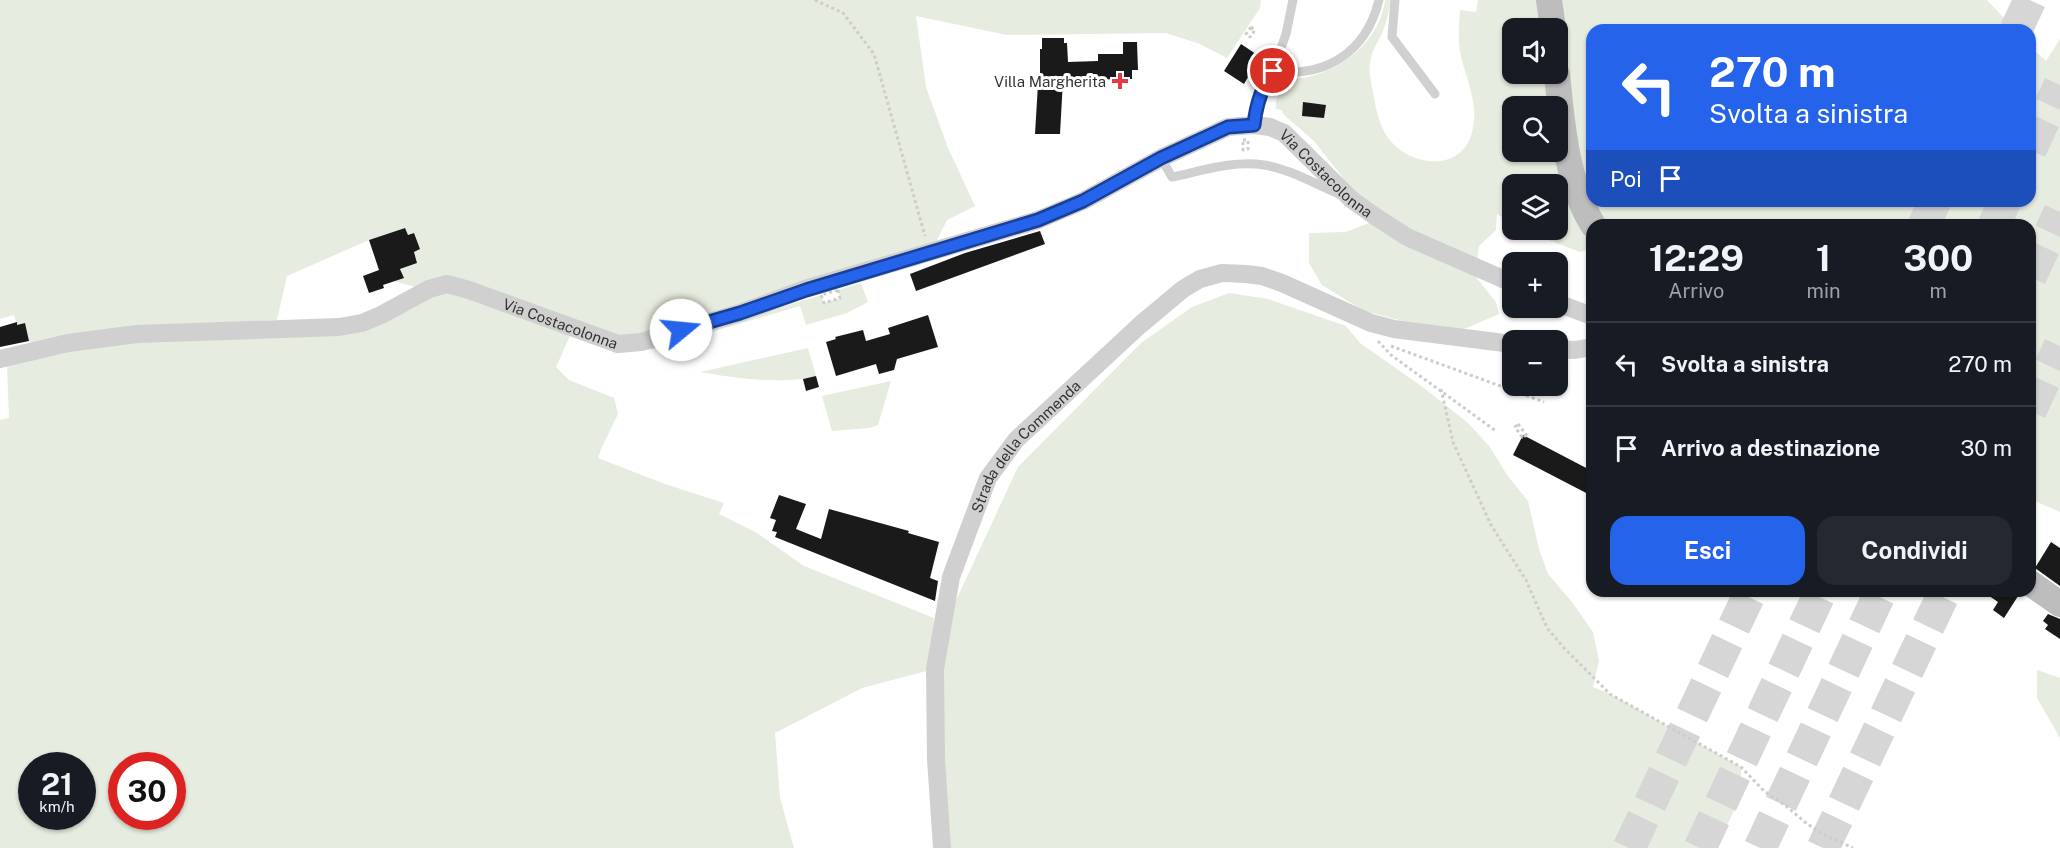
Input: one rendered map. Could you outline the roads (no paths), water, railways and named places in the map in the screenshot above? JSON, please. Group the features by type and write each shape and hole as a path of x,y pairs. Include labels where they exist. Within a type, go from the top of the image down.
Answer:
{"main road":[{"path":"1550,0 1552,18"},
{"path":"1558,84 1561,117 1571,171 1589,219"},
{"path":"2036,587 2060,604"}],"street":[{"name":"Via Costacolonna","path":"0,359 68,343 137,334 339,327 362,323 429,289 447,284 618,344 642,342 1038,220 1083,201 1161,158 1228,127 1251,132 1270,127 1284,133 1352,200 1407,237 1502,280"},
{"name":"Strada della Commenda","path":"942,848 936,759 935,669 951,577 988,478 1016,440 1140,325 1183,289 1200,279 1222,273 1262,276 1371,323 1394,329 1502,343"},
{"path":"1568,307 1586,314"},
{"path":"1568,350 1586,348"}],"lane":[{"path":"1251,132 1256,106 1266,81 1273,71 1286,34 1293,0"},
{"path":"1273,71 1288,73 1328,67 1352,50 1369,26 1379,0"},
{"path":"1395,0 1392,37 1435,94"},
{"path":"1161,158 1172,177 1221,166 1263,165 1283,170 1352,200"}],"tunnel":[{"path":"2019,24 2030,0"},
{"path":"2036,137 2060,85"},
{"path":"1927,219 1932,207"},
{"path":"1997,219 2002,207"},
{"path":"2036,264 2060,212"},
{"path":"2036,398 2060,346"},
{"path":"1629,848 1748,597"},
{"path":"1700,848 1818,597"},
{"path":"1760,848 1878,597"},
{"path":"1823,848 1942,597"}],"place":[{"name":"Villa Margherita","path":"1120,81"}]}
